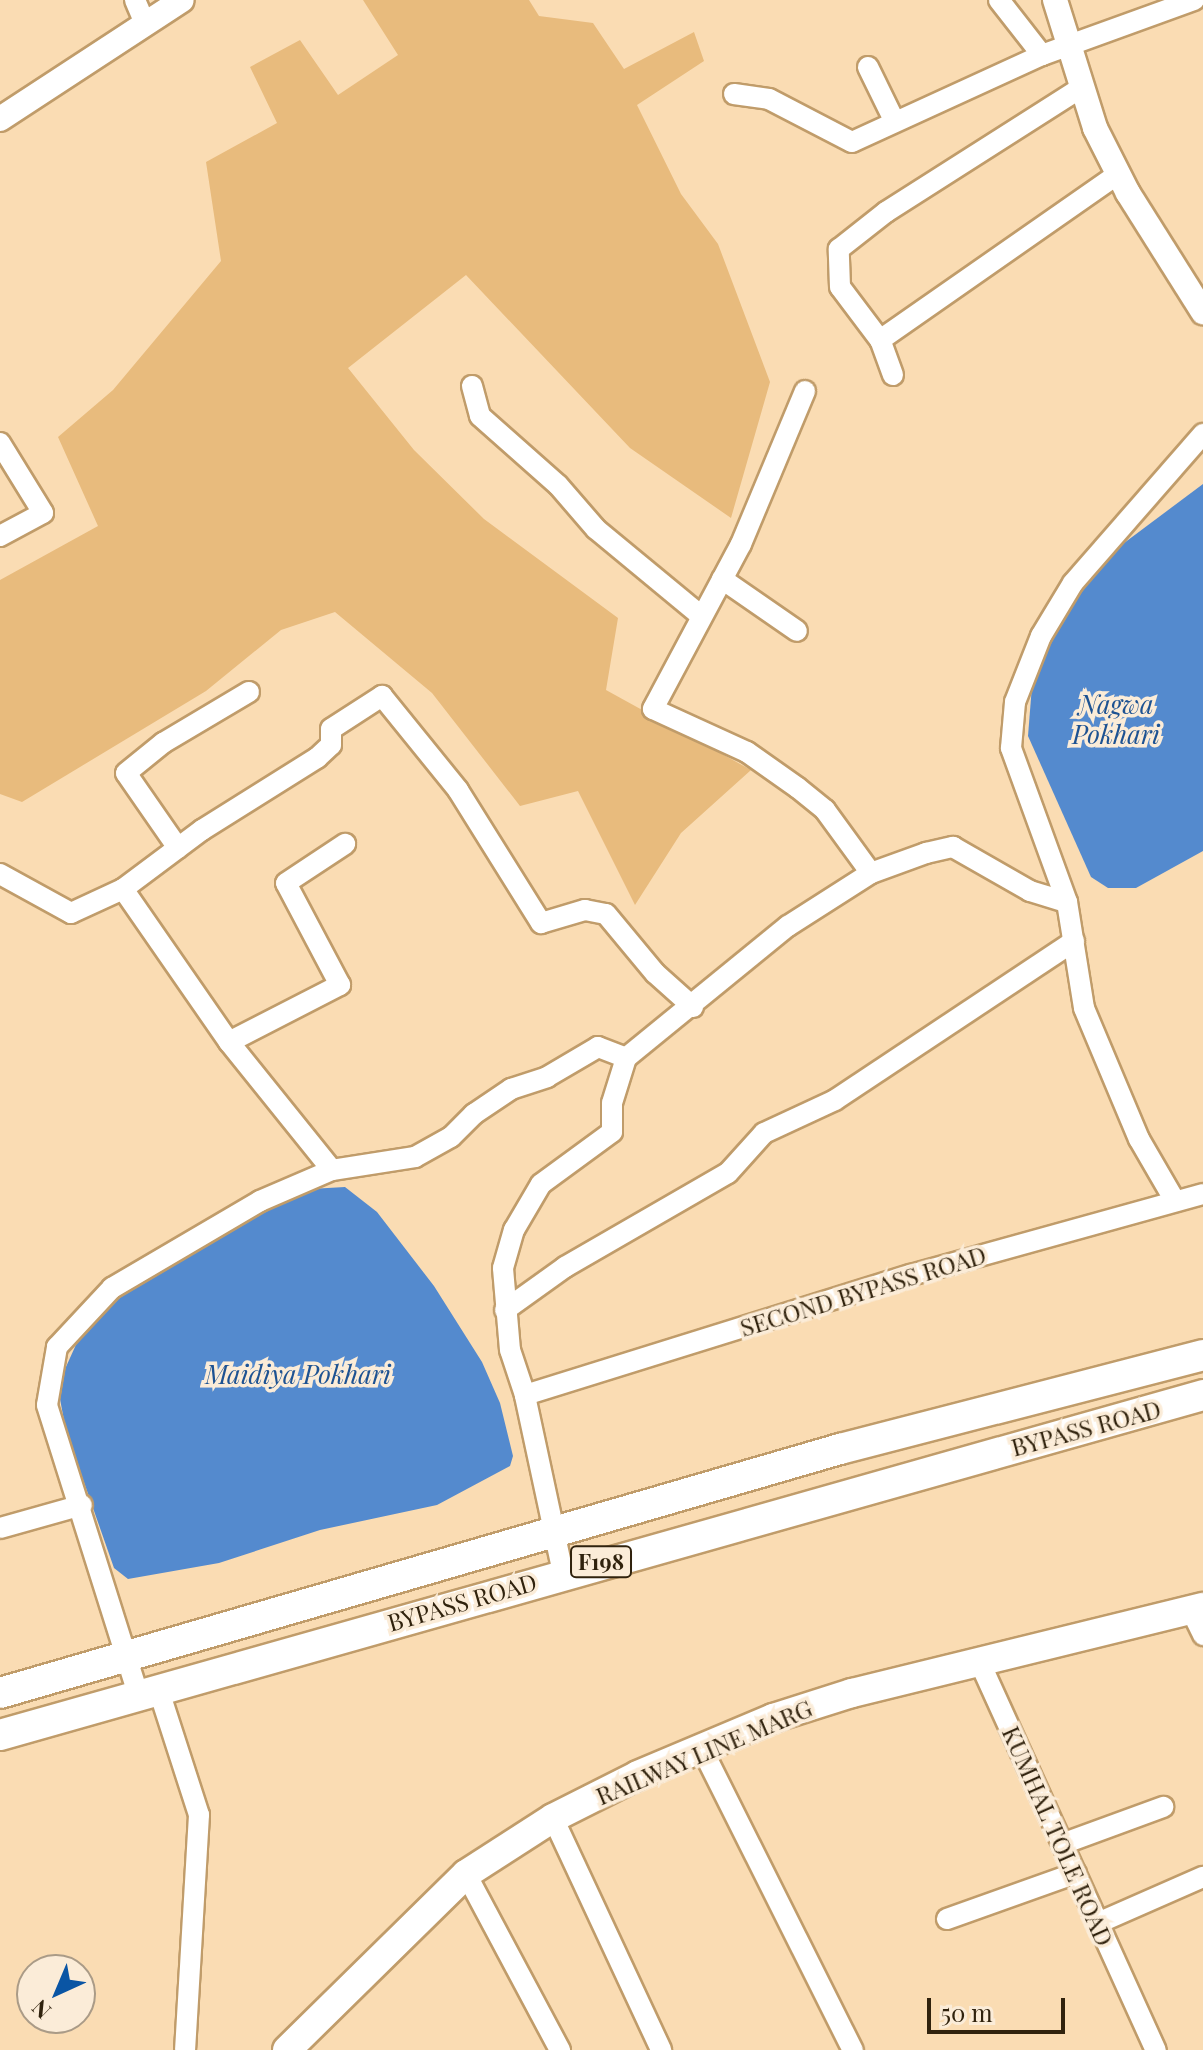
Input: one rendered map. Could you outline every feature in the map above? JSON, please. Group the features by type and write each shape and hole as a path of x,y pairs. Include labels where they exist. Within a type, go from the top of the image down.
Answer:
{"main road":[{"name":"BYPASS ROAD","path":"0,1693 130,1658 840,1449 1203,1355"},
{"name":"BYPASS ROAD","path":"0,1735 563,1573 1203,1395"},
{"path":"840,1449 848,1494"},
{"name":"RAILWAY LINE MARG","path":"287,2050 466,1874 553,1818 773,1718 852,1693 1199,1617"}],"street":[{"path":"135,0 145,23"},
{"path":"0,119 182,0"},
{"path":"999,0 1042,55"},
{"path":"734,94 769,99 852,142 1042,55 1071,48 1194,0"},
{"path":"1059,2 1095,128 1118,174 1203,312"},
{"path":"868,67 895,122"},
{"path":"893,375 880,340 840,287 839,249 886,212 1082,87"},
{"path":"880,340 1118,174"},
{"path":"472,386 480,416 558,485 596,529 701,616"},
{"path":"805,391 779,462 653,709 747,752 798,788 825,810 871,873"},
{"path":"1175,1201 1139,1139 1084,1008 1067,902 1011,748 1015,702 1041,636 1073,583 1203,434"},
{"path":"0,443 43,513 0,536"},
{"path":"722,579 797,631"},
{"path":"178,848 126,773 163,743 249,692"},
{"path":"0,874 71,913 123,889 178,848 317,758 331,745 331,729 382,696 458,790 541,923 585,910 606,914 655,973 693,1007"},
{"path":"229,1042 340,985 286,883 345,844"},
{"path":"563,1573 525,1395 510,1350 503,1268 514,1230 541,1184 612,1132 612,1103 626,1058 693,1007 788,926 871,873 953,847 1030,891 1067,902"},
{"path":"123,889 229,1042 332,1170"},
{"path":"505,1310 565,1267 728,1173 764,1133 835,1100 1074,941"},
{"path":"185,2050 199,1815 149,1694 130,1658 47,1405 57,1347 112,1288 249,1208 332,1170 415,1157 451,1137 474,1114 511,1089 547,1077 598,1047 626,1058"},
{"name":"SECOND BYPASS ROAD","path":"525,1395 911,1275 1203,1194"},
{"path":"0,1528 82,1505"},
{"name":"KUMHAL TOLE ROAD","path":"981,1665 1156,2050"},
{"path":"702,1749 853,2050"},
{"path":"1062,1844 1163,1807"},
{"path":"553,1818 661,2050"},
{"path":"947,1919 1076,1873"},
{"path":"466,1874 560,2050"},
{"path":"1098,1923 1203,1877"}],"shaded area":[{"path":"363,0 529,0 539,16 593,23 624,69 694,32 704,61 637,105 681,194 718,244 770,382 731,518 630,448 466,275 348,368 414,450 484,519 618,618 606,690 751,770 681,833 635,905 578,791 520,806 432,693 335,612 281,630 206,691 22,802 0,794 0,580 98,526 58,437 113,390 221,261 206,162 277,123 250,67 300,40 338,95 398,55"}],"water":[{"name":"Nagwa Pokhari","path":"1203,484 1203,851 1136,888 1108,888 1091,877 1028,736 1033,673 1073,600 1108,555"},
{"name":"Maidiya Pokhari","path":"345,1187 377,1212 434,1286 482,1362 500,1403 513,1456 510,1466 437,1505 320,1530 219,1563 128,1579 114,1568 66,1431 60,1399 65,1369 79,1338 107,1306 266,1204 310,1189"}]}
